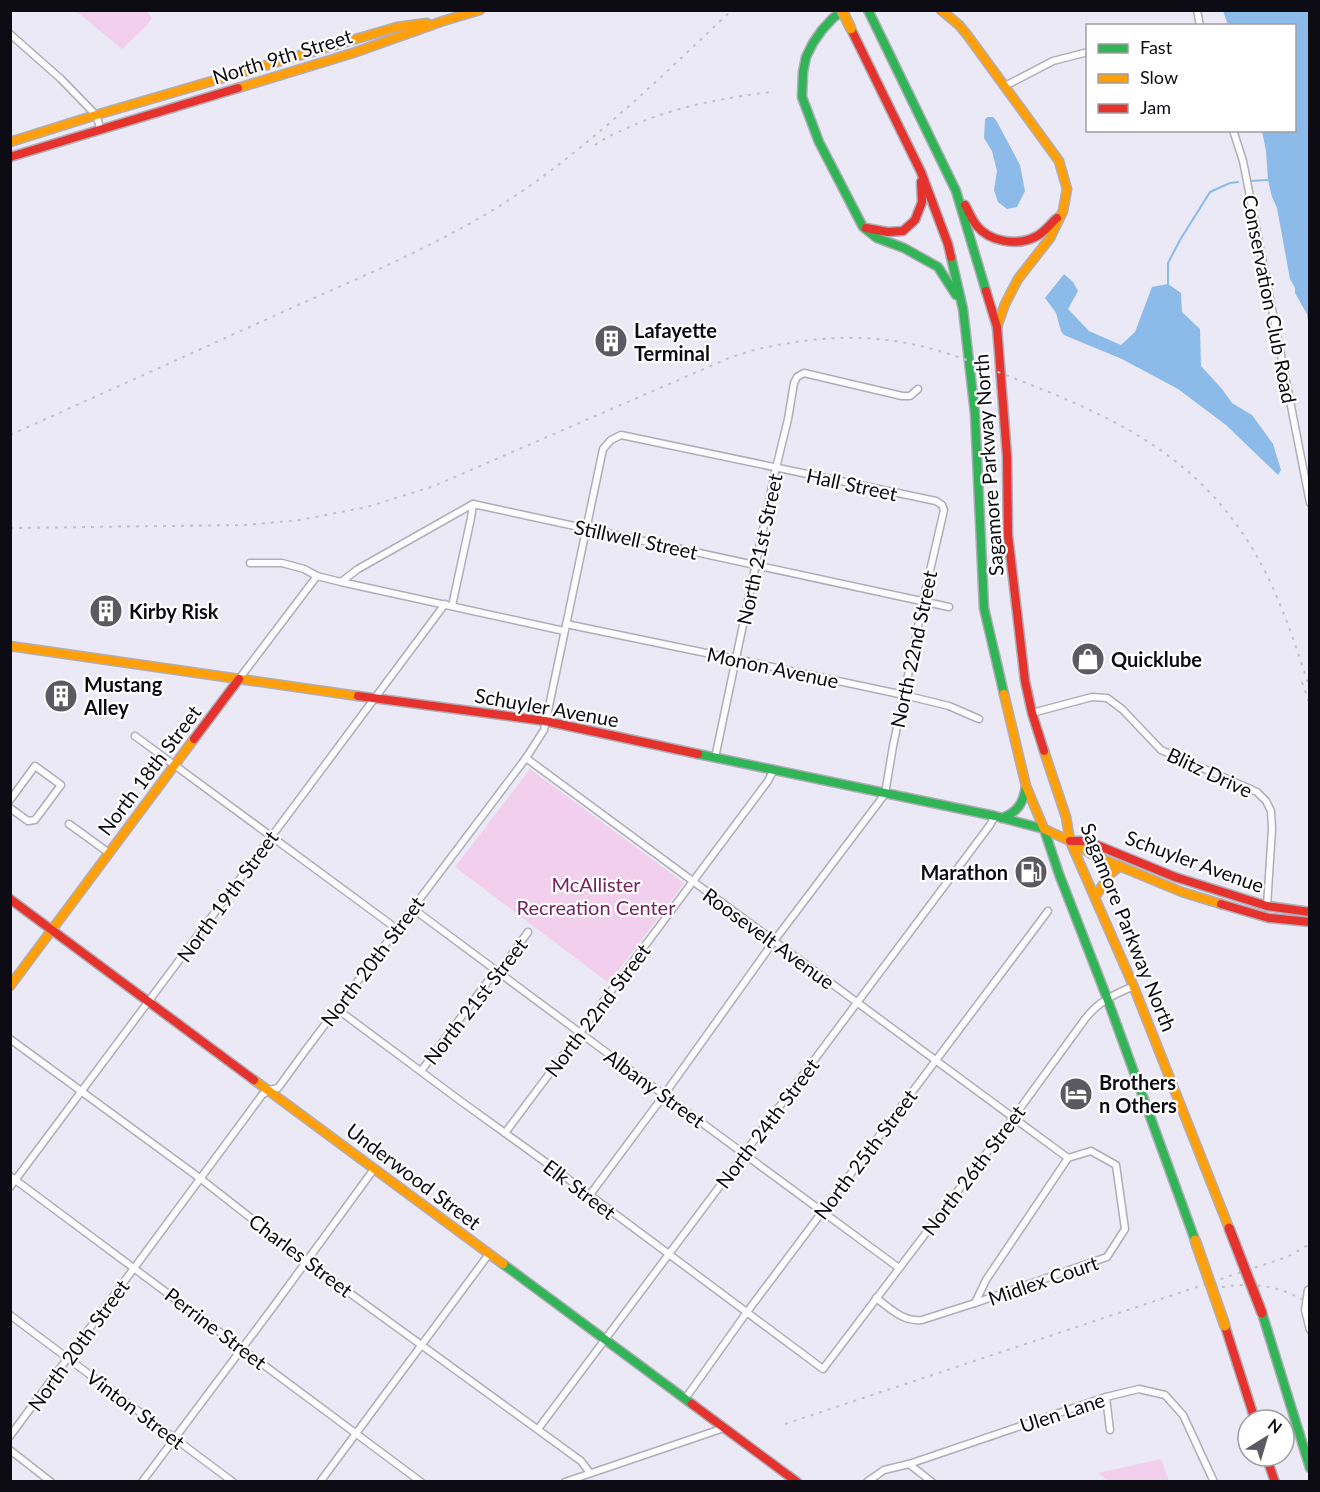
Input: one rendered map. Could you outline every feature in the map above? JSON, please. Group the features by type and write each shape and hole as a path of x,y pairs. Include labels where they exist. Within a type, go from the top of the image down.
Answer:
{"main road":[{"path":"443,21 447,10"},
{"path":"443,21 480,10"},
{"path":"844,10 833,18 813,43 806,57 803,72 802,97 819,142 863,227 877,237 904,248 938,267 963,309"},
{"name":"Sagamore Parkway North","path":"844,10 851,29 921,172 948,244 963,309 975,414 984,608 1026,786 1107,998 1195,1240 1251,1408"},
{"name":"Sagamore Parkway North","path":"868,10 956,191 997,327 1007,456 1008,535 1025,681 1032,713 1066,817 1070,841 1134,986 1262,1313 1310,1468"},
{"path":"941,10 959,25 1059,161 1067,189 1063,211 1050,238 1018,279 1005,304 997,327"},
{"name":"North 9th Street","path":"10,142 397,27 443,21"},
{"name":"North 9th Street","path":"10,157 353,53 443,21"},
{"path":"863,227 888,232 903,231 915,220 922,202 921,172"},
{"path":"956,191 979,228 994,238 1008,242 1020,242 1033,238 1063,211"},
{"name":"Schuyler Avenue","path":"10,646 545,721 1044,829 1095,856 1182,892 1269,918 1310,922"},
{"name":"North 18th Street","path":"10,986 239,679"},
{"path":"998,818 1016,812 1020,808 1026,786"},
{"name":"Schuyler Avenue","path":"1070,841 1087,841 1175,877 1267,906 1310,912"},
{"path":"1096,896 1103,881 1120,866"},
{"name":"Underwood Street","path":"10,899 724,1428 783,1477 797,1482"}],"street":[{"path":"10,34 61,79 96,115 101,130"},
{"path":"1005,86 1053,62 1086,53"},
{"name":"Conservation Club Road","path":"1234,132 1243,161 1310,503"},
{"name":"North 21st Street","path":"715,758 794,382 804,373 902,396 910,396 918,389"},
{"name":"Hall Street","path":"621,435 936,501 942,505"},
{"name":"North 20th Street","path":"10,1436 262,1095 278,1088 526,758 544,730 603,449 611,440 621,435"},
{"path":"341,582 358,569 473,504"},
{"name":"Stillwell Street","path":"473,504 949,607"},
{"name":"North 19th Street","path":"10,1187 13,1178 448,605 473,504"},
{"name":"North 22nd Street","path":"885,794 922,601 944,510 942,505"},
{"name":"Monon Avenue","path":"250,563 282,563 304,569 317,576 448,605 735,659 904,695 948,706 979,719"},
{"name":"North 18th Street","path":"239,679 317,576"},
{"name":"Blitz Drive","path":"1032,713 1092,697 1107,698 1122,709 1161,750 1257,792 1266,801 1271,811 1267,906"},
{"path":"135,736 396,929"},
{"name":"Roosevelt Avenue","path":"526,758 1013,1118"},
{"path":"10,800 36,766 61,785 35,820 28,821 10,808"},
{"name":"North 22nd Street","path":"505,1133 768,781 773,771"},
{"path":"590,1196 774,941 885,794"},
{"name":"North 24th Street","path":"538,1429 856,1002 990,825 998,818"},
{"path":"69,825 109,853"},
{"name":"Albany Street","path":"412,908 899,1268"},
{"name":"North 25th Street","path":"685,1399 747,1312 1048,911"},
{"name":"North 21st Street","path":"421,1071 528,932"},
{"name":"North 26th Street","path":"823,1369 1013,1118 1074,1033 1096,1006 1107,998 1134,986"},
{"name":"Elk Street","path":"338,1009 823,1369"},
{"name":"Charles Street","path":"10,1039 201,1179 307,1262 581,1461 590,1473"},
{"path":"975,1303 986,1281 1068,1158 1013,1118"},
{"name":"Midlex Court","path":"876,1298 902,1317 922,1320 1107,1257 1125,1229 1116,1165 1091,1151 1068,1158"},
{"path":"142,1482 374,1169"},
{"name":"Perrine Street","path":"13,1178 421,1482"},
{"path":"320,1482 489,1254"},
{"path":"1310,1289 1305,1310 1310,1330"},
{"name":"Vinton Street","path":"10,1315 233,1482"},
{"name":"Ulen Lane","path":"867,1482 884,1470 909,1464 1106,1397 1139,1389 1165,1395 1183,1415 1214,1482"},
{"path":"1106,1397 1110,1430"},
{"path":"565,1482 724,1428"},
{"path":"10,1450 51,1482"},
{"path":"909,1464 932,1482"}],"green space":[{"path":"76,11 147,11 152,18 122,49"},
{"name":"McAllister Recreation Center","path":"530,769 684,883 609,983 455,867"},
{"path":"1161,1459 1169,1481 1108,1481 1098,1473"}],"water":[{"path":"1223,11 1309,11 1309,328 1307,314 1290,279 1277,208 1268,180 1262,132 1296,132 1296,24 1228,24"},
{"path":"988,117 996,120 1020,165 1025,191 1017,207 1007,209 998,202 994,190 997,171 992,151 984,138 985,119"},
{"path":"1064,274 1073,282 1078,291 1068,309 1089,331 1121,345 1135,332 1152,287 1168,284 1181,293 1182,312 1200,329 1201,366 1232,403 1252,415 1273,444 1281,470 1278,475 1226,425 1178,389 1122,359 1064,335 1056,313 1045,298"}],"waterway":[{"path":"1250,181 1268,180"},
{"path":"1168,284 1168,263 1210,192 1238,182"}],"railway":[{"path":"10,435 380,269 463,228 515,196 572,154 653,84 732,10"},
{"path":"595,145 627,128 662,114 716,100 771,92"},
{"path":"10,528 245,525 300,520 367,507 434,486 744,353 812,340 856,338 903,342 952,355 1079,405 1137,435 1190,473 1236,524 1261,563 1280,604 1310,689"},
{"path":"1302,682 1310,705"},
{"path":"785,1424 1287,1257 1310,1244"},
{"path":"1213,1289 1238,1285 1263,1286 1286,1292 1310,1304"}],"traffic: fast":[{"path":"845,10 833,18 813,43 806,57 803,72 802,97 819,142 863,227 877,238 904,248 938,267 956,295"},
{"path":"868,10 956,191 986,291"},
{"path":"951,257 963,309 975,414 984,608 1004,694"},
{"path":"698,754 995,816 1044,829"},
{"path":"1002,818 1019,806 1026,787"},
{"path":"1044,829 1195,1240"},
{"path":"503,1264 692,1404"},
{"path":"1262,1313 1310,1468"}],"traffic: slow":[{"path":"238,88 353,53 480,10"},
{"path":"842,10 851,29"},
{"path":"941,10 968,36 1059,161 1067,189 1063,211 1050,238 1018,279 1005,304 997,327"},
{"path":"10,142 397,27 427,23"},
{"path":"10,646 358,696"},
{"path":"1004,694 1026,786 1044,829 1095,856 1182,892 1221,904"},
{"path":"10,986 194,739"},
{"path":"1044,751 1066,817 1070,841"},
{"path":"1070,841 1133,985 1229,1228"},
{"path":"1096,896 1109,875 1120,866"},
{"path":"254,1080 503,1264"},
{"path":"1195,1240 1225,1326"}],"traffic: jam":[{"path":"851,29 921,172 951,257"},
{"path":"10,157 238,88"},
{"path":"866,228 888,232 903,231 915,220 922,202 921,182"},
{"path":"965,205 975,224 982,231 1004,241 1028,240 1035,237 1057,218"},
{"path":"986,291 997,327 1007,456 1008,535 1025,681 1044,751"},
{"path":"194,739 239,679"},
{"path":"358,696 545,721 698,754"},
{"path":"1070,841 1087,841 1175,877 1267,906 1310,912"},
{"path":"10,899 254,1080"},
{"path":"1221,904 1269,918 1310,922"},
{"path":"1229,1228 1262,1313"},
{"path":"1225,1326 1251,1408"},
{"path":"692,1404 797,1482"},
{"path":"1270,1468 1275,1482"}],"place":[{"name":"Lafayette Terminal","path":"611,341"},
{"name":"Kirby Risk","path":"106,611"},
{"name":"Quicklube","path":"1088,659"},
{"name":"Mustang Alley","path":"61,696"},
{"name":"Marathon","path":"1031,872"},
{"name":"Brothers n Others","path":"1076,1094"}]}
